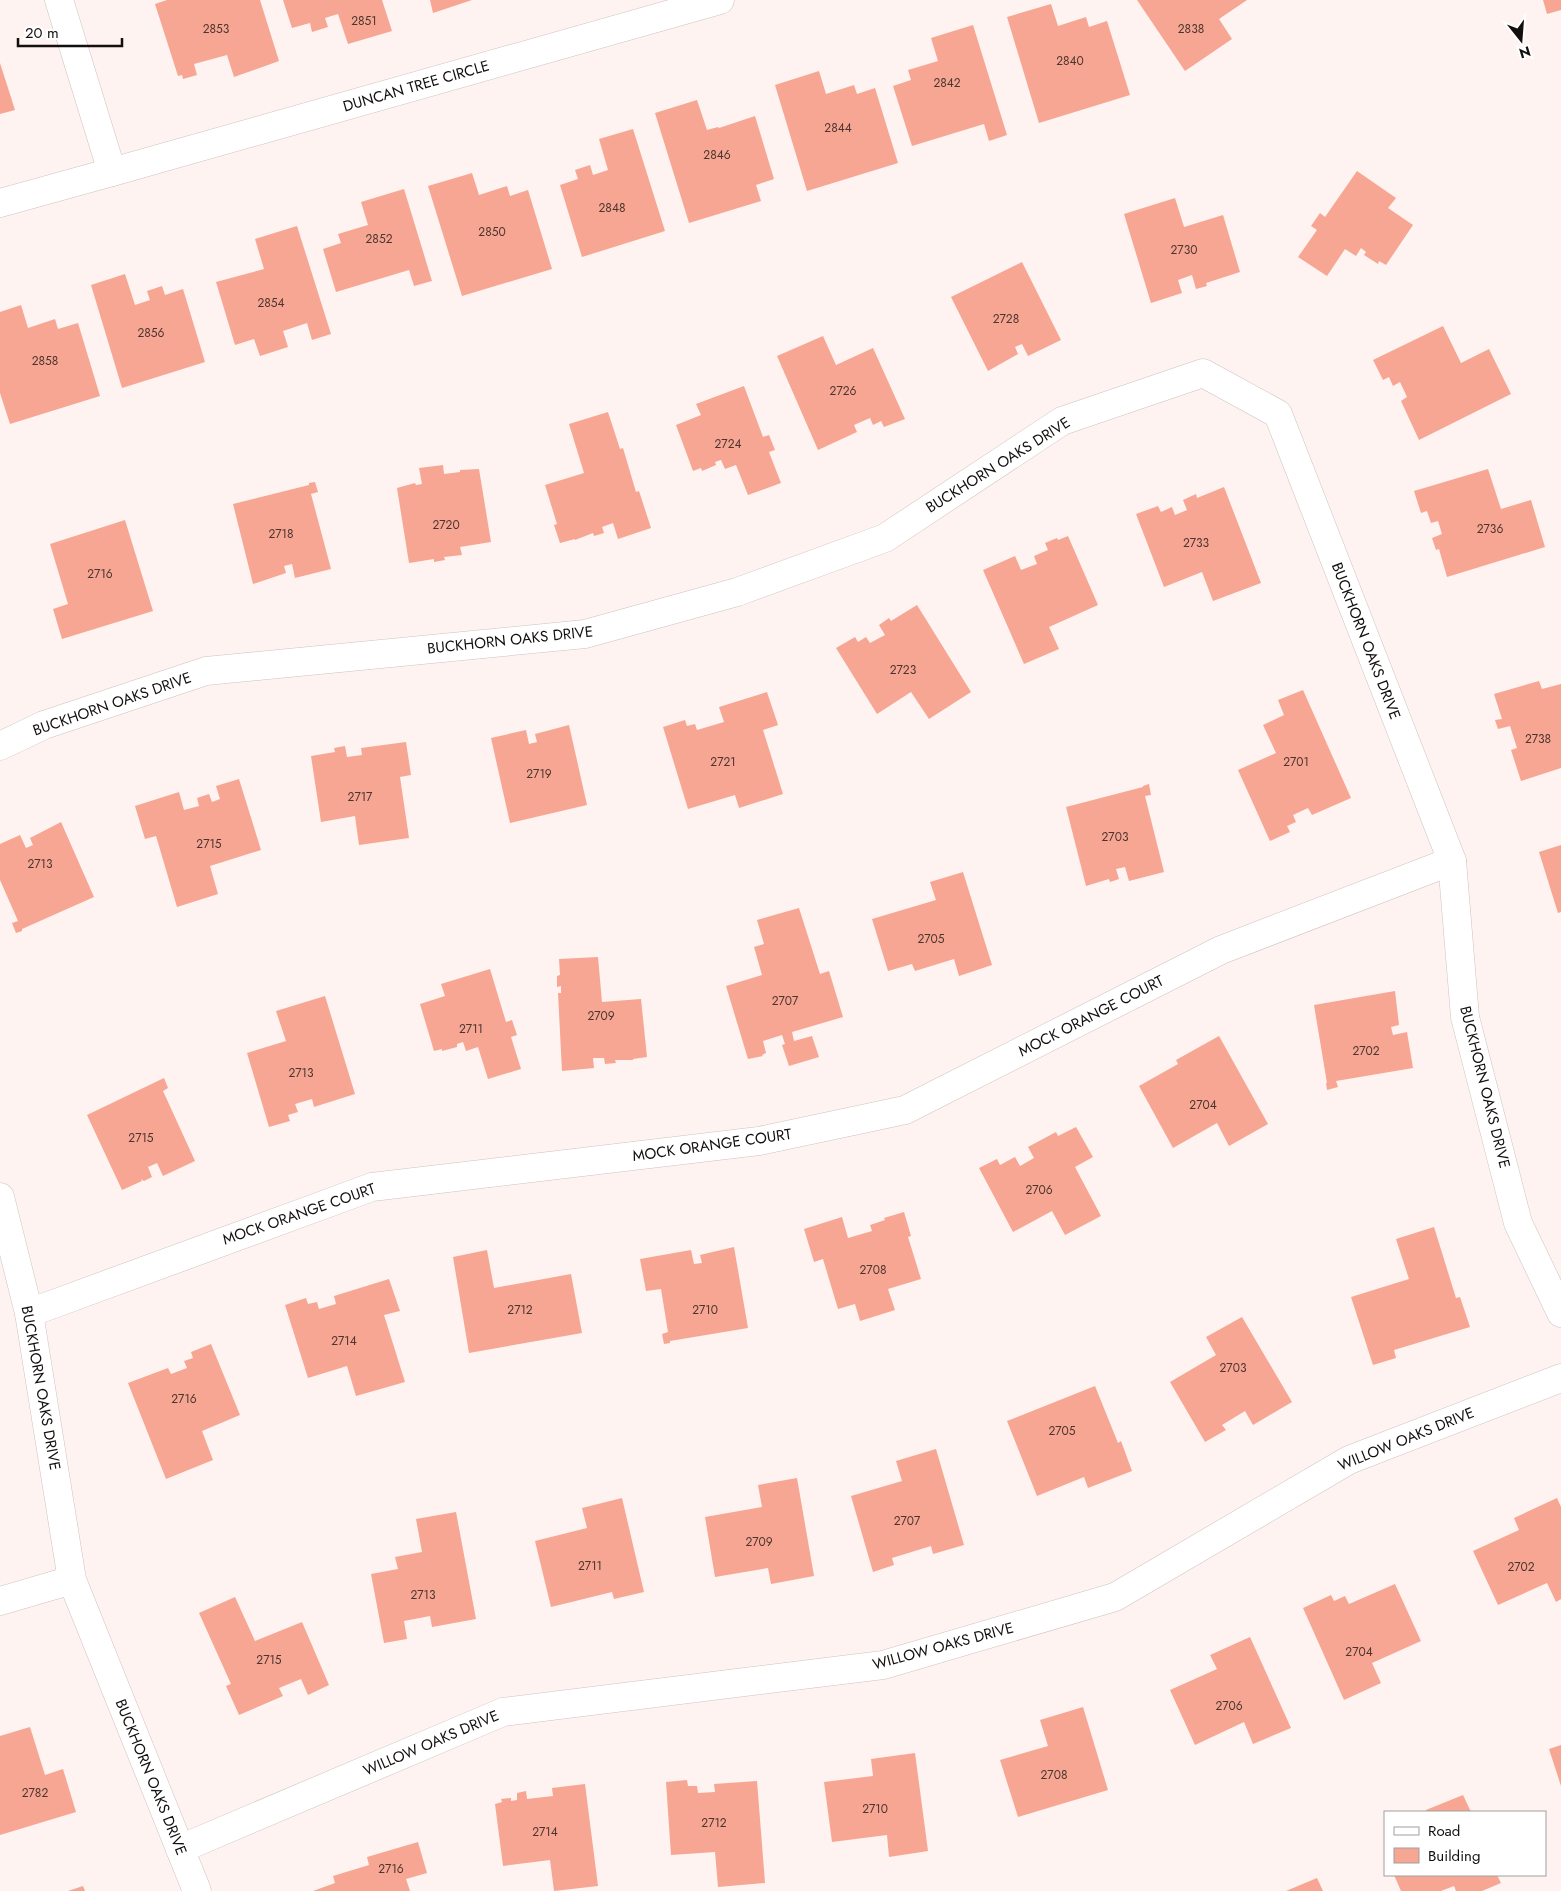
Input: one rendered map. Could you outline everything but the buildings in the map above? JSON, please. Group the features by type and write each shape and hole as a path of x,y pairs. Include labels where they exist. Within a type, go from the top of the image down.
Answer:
{"street":[{"path":"59,0 112,172"},
{"name":"DUNCAN TREE CIRCLE","path":"0,204 720,0"},
{"name":"BUCKHORN OAKS DRIVE","path":"0,746 44,725 206,671 585,634 737,592 885,538 1062,421 1203,374 1278,414 1452,861 1465,1017 1518,1222 1561,1313"},
{"name":"MOCK ORANGE COURT","path":"29,1313 372,1186 759,1141 905,1110 1221,950 1452,861"},
{"name":"BUCKHORN OAKS DRIVE","path":"0,1197 29,1313 72,1580 197,1891"},
{"name":"WILLOW OAKS DRIVE","path":"180,1850 503,1712 883,1665 1116,1597 1349,1460 1561,1378"},
{"path":"0,1601 72,1580"}]}
